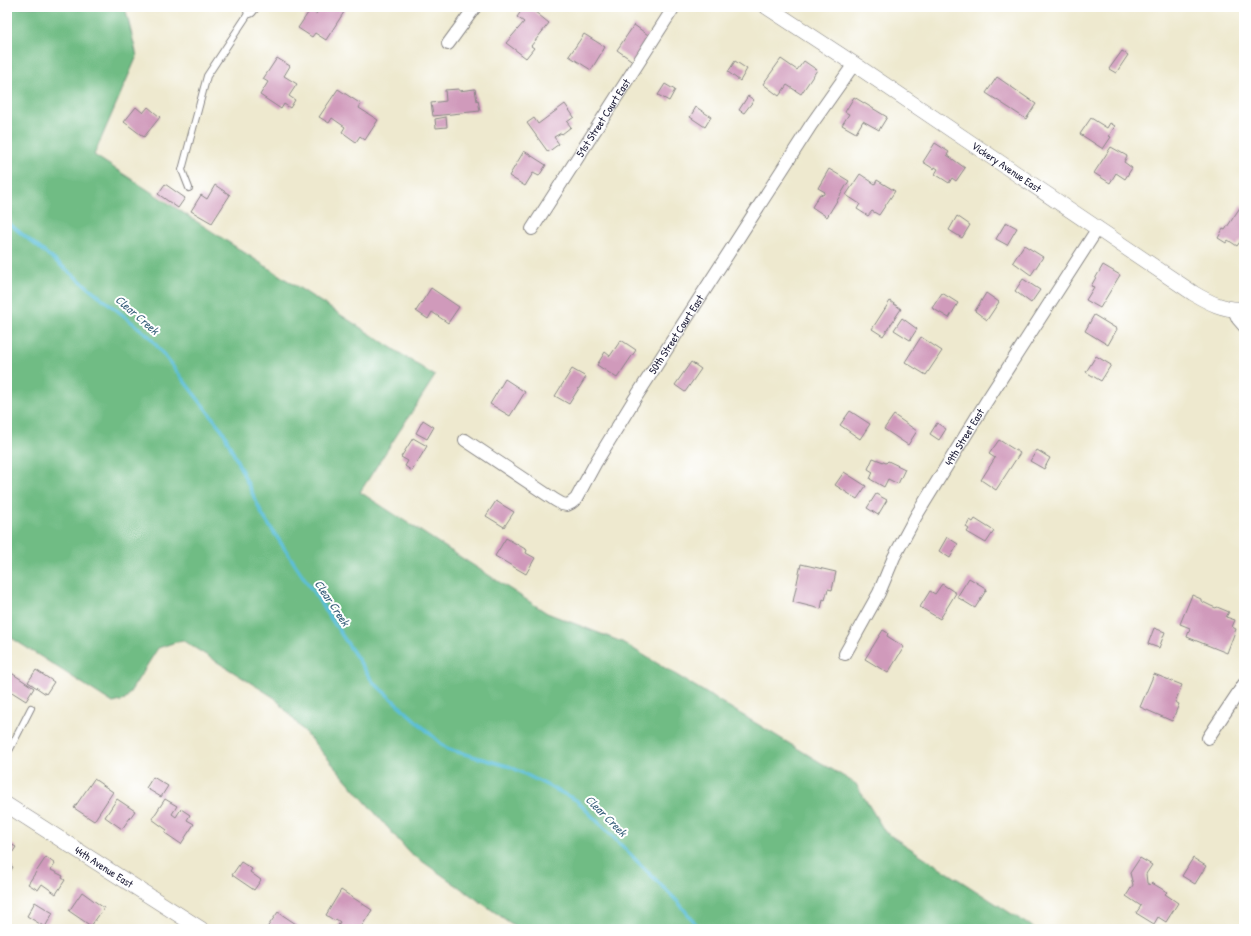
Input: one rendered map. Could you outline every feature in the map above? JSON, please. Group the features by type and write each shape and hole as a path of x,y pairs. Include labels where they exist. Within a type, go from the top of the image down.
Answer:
{"street":[{"path":"448,44 475,7"},
{"name":"51st Street Court East","path":"532,228 674,7"},
{"name":"Vickery Avenue East","path":"772,8 1193,293 1220,307 1239,310 1238,319 1244,326"},
{"name":"50th Street Court East","path":"465,440 559,502 567,504 573,502 638,394 811,125 854,64"},
{"name":"49th Street East","path":"845,654 878,593 894,557 916,516 986,402 1098,228"},
{"path":"1208,738 1244,684"},
{"name":"44th Avenue East","path":"7,805 200,929"}],"lane":[{"path":"189,188 182,170 207,76 251,9"},
{"path":"7,749 10,749 31,708"}],"green space":[{"path":"7,7 120,7 126,11 137,56 94,155 435,376 360,492 547,613 622,642 856,784 885,832 1035,929 519,929 409,852 275,698 182,640 158,648 125,700 113,703 7,635"}],"building":[{"path":"313,7 342,7 346,9 326,40 315,33 312,37 298,28 310,10 316,14 318,11"},
{"path":"524,7 529,7 549,23 531,46 534,48 526,58 506,43 524,22 517,17"},
{"path":"634,25 651,37 634,62 617,50"},
{"path":"584,34 605,47 591,70 569,56"},
{"path":"1122,51 1128,55 1116,73 1109,69"},
{"path":"277,58 290,66 284,76 297,84 289,96 295,100 290,108 284,104 281,109 260,95 268,82 263,79"},
{"path":"781,59 797,70 804,61 817,70 801,94 787,85 779,96 763,84"},
{"path":"735,61 747,69 740,81 728,72"},
{"path":"997,77 1036,104 1026,119 986,93"},
{"path":"665,84 675,90 669,101 658,95"},
{"path":"338,89 361,104 359,108 378,120 365,140 360,136 356,142 342,132 345,127 332,118 329,123 319,117"},
{"path":"459,89 459,91 475,89 480,111 433,116 431,103 446,101 445,90"},
{"path":"748,96 754,100 744,113 739,110"},
{"path":"854,97 887,117 879,130 863,121 856,133 842,125 849,114 845,112"},
{"path":"565,104 574,117 567,122 571,127 562,134 561,133 554,137 559,144 548,152 527,123 534,118 538,124"},
{"path":"136,107 143,113 148,107 160,117 144,137 124,122"},
{"path":"696,107 711,117 705,127 690,117"},
{"path":"446,117 447,127 436,128 435,119"},
{"path":"1091,118 1107,128 1110,123 1115,126 1109,136 1111,137 1103,149 1080,134"},
{"path":"935,143 949,152 947,155 965,168 956,181 952,178 949,183 935,174 938,169 935,167 934,169 923,162"},
{"path":"1111,147 1127,156 1124,162 1132,168 1125,179 1116,173 1110,183 1094,173"},
{"path":"524,151 546,165 539,176 533,173 525,186 509,176"},
{"path":"829,169 849,181 827,217 812,207 820,194 823,195 825,192 818,188"},
{"path":"860,174 875,184 877,180 895,191 879,215 872,211 868,216 857,209 860,204 846,195"},
{"path":"165,184 185,198 178,208 158,194"},
{"path":"215,185 230,195 212,223 191,211 201,195 207,199"},
{"path":"1243,203 1244,236 1237,246 1228,240 1226,243 1218,238"},
{"path":"957,216 970,225 962,238 949,230"},
{"path":"1006,222 1017,228 1007,245 996,239"},
{"path":"1024,245 1043,257 1031,275 1013,262"},
{"path":"1103,265 1120,275 1100,308 1086,300 1094,287 1091,286"},
{"path":"1023,279 1040,290 1031,303 1015,291"},
{"path":"431,288 459,307 448,323 432,312 428,319 416,311"},
{"path":"942,293 958,303 949,318 932,308"},
{"path":"986,293 999,302 987,320 975,311"},
{"path":"890,301 901,309 883,336 872,329"},
{"path":"1094,315 1117,329 1108,345 1085,331"},
{"path":"902,318 917,329 910,340 894,330"},
{"path":"921,337 942,351 926,375 905,362"},
{"path":"621,340 636,350 617,378 597,365 605,352 610,356"},
{"path":"1096,356 1111,365 1101,381 1086,372"},
{"path":"691,362 701,369 685,392 675,385"},
{"path":"572,369 586,377 569,404 555,396"},
{"path":"505,379 525,392 510,416 490,404"},
{"path":"850,411 870,424 860,439 840,425"},
{"path":"894,415 917,431 908,445 884,429"},
{"path":"423,420 434,427 427,439 416,433"},
{"path":"937,423 946,429 939,440 930,434"},
{"path":"413,438 427,446 412,471 405,466 408,461 401,457"},
{"path":"999,440 1020,453 996,490 981,480 995,458 989,454"},
{"path":"1037,450 1050,458 1044,469 1030,461"},
{"path":"873,458 886,463 888,461 905,469 898,484 888,479 884,487 870,479 873,472 868,469"},
{"path":"844,472 866,486 857,499 835,485"},
{"path":"876,494 887,500 878,515 867,508"},
{"path":"496,501 514,512 504,527 486,516"},
{"path":"975,519 994,531 986,543 967,532 969,529 966,527 970,520 973,522"},
{"path":"947,537 958,544 950,558 939,551"},
{"path":"506,538 527,550 526,553 535,558 526,574 495,556"},
{"path":"801,564 836,572 832,590 828,589 825,600 823,599 821,609 793,602"},
{"path":"969,578 987,589 975,608 957,597"},
{"path":"942,584 956,593 940,619 920,607 930,591 935,594"},
{"path":"1192,595 1211,606 1229,612 1226,617 1235,620 1232,627 1236,629 1227,653 1187,637 1190,628 1180,624"},
{"path":"1154,628 1165,632 1159,648 1148,644"},
{"path":"883,630 888,633 887,636 904,647 888,673 865,659"},
{"path":"7,670 34,688 26,701 7,689"},
{"path":"36,670 54,682 46,694 28,682"},
{"path":"1154,674 1182,685 1175,702 1179,704 1172,721 1140,707"},
{"path":"153,777 168,786 161,797 146,788"},
{"path":"94,779 113,792 94,821 74,808"},
{"path":"117,799 135,811 122,829 105,817"},
{"path":"165,799 177,806 172,814 176,817 181,809 190,815 187,820 194,824 181,844 165,833 167,830 152,819"},
{"path":"7,842 16,847 7,861"},
{"path":"46,857 55,864 51,870 63,876 62,878 65,880 56,894 42,884 38,890 28,884"},
{"path":"1140,858 1152,865 1146,874 1147,883 1150,885 1152,883 1167,892 1165,894 1178,903 1166,922 1158,917 1154,924 1136,913 1141,906 1126,896 1133,885 1130,873"},
{"path":"1193,858 1206,866 1195,884 1182,876"},
{"path":"241,862 252,869 250,872 261,880 254,890 232,875"},
{"path":"7,863 13,867 7,877"},
{"path":"341,890 372,910 360,929 336,929 340,922 336,919 335,921 326,915"},
{"path":"82,892 104,908 91,926 69,911"},
{"path":"35,902 53,913 45,927 27,916"},
{"path":"278,912 299,926 297,929 266,929"}],"waterway":[{"name":"Clear Creek","path":"7,222 149,336 223,431 263,516 373,682 447,749 511,767 576,800 678,902 700,929"}]}
